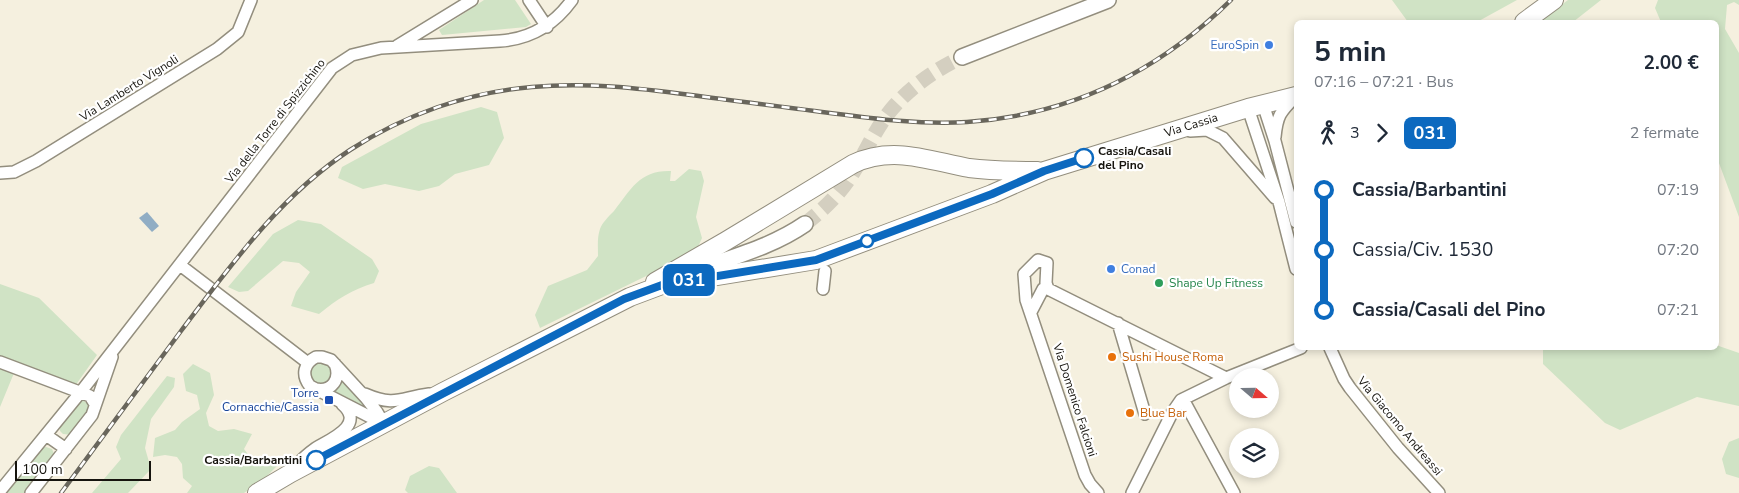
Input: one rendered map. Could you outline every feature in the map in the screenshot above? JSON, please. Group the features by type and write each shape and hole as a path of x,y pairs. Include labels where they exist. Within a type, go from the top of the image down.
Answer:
{"main road":[{"path":"962,57 1108,0"},
{"path":"1527,20 1554,0"},
{"name":"Via Cassia","path":"662,285 816,260 992,194 1044,171 1161,134 1294,96"},
{"path":"257,493 443,392 624,299 726,241 853,164 870,158 902,154 983,170 1044,171"},
{"path":"624,299 702,267 776,242 805,224"}],"street":[{"name":"Via Lamberto Vignoli","path":"1,176 36,161 217,49 238,32 250,0"},
{"path":"396,46 472,0"},
{"path":"529,0 546,27"},
{"name":"Via della Torre di Spizzichino","path":"0,491 80,393 332,68 352,55 373,49 396,46 513,40 528,36 546,27 572,0"},
{"path":"1275,142 1276,128 1280,115 1294,98"},
{"path":"1255,106 1275,142 1294,215"},
{"path":"1255,106 1268,167 1294,261"},
{"path":"1161,134 1207,130 1216,133 1227,141 1279,202"},
{"path":"1253,172 1280,163"},
{"name":"Via Domenico Falcioni","path":"1048,289 1046,283 1047,263 1038,260 1024,274 1026,300 1032,312 1085,475 1098,493"},
{"path":"180,265 308,363"},
{"path":"823,289 824,271"},
{"path":"1032,312 1043,290 1048,289 1226,378"},
{"path":"1118,323 1145,414"},
{"name":"Via della Torre di Spizzichino","path":"31,493 92,415 116,346"},
{"path":"1132,493 1172,413 1183,398 1226,378 1296,350"},
{"name":"Via Giacomo Andreassi","path":"1331,350 1344,379 1358,400 1439,493"},
{"path":"322,356 335,364 363,394 384,424 310,386 305,377 305,367 308,363 312,359 322,356"},
{"path":"0,362 90,396 95,404"},
{"path":"314,389 324,390 333,384 338,375 335,364"},
{"path":"363,394 382,400 398,401 443,392"},
{"path":"1183,398 1234,493"},
{"path":"291,473 308,454 339,435 346,428 350,420 349,413 339,401"},
{"path":"46,435 66,449"}],"green space":[{"path":"484,0 515,0 531,24 526,27 442,35 439,30"},
{"path":"1392,0 1517,0 1481,20 1407,20"},
{"path":"1568,0 1601,0 1576,20 1542,20"},
{"path":"1658,0 1739,0 1739,5 1734,2 1727,5 1725,29 1739,53 1739,217 1719,163 1719,20 1660,20 1655,8"},
{"path":"481,107 497,112 504,138 489,165 455,174 439,186 419,191 385,184 363,189 338,178 342,167 421,124"},
{"path":"689,169 701,171 704,181 696,217 702,238 698,247 689,255 540,328 535,315 548,286 587,270 598,256 598,239 601,227 631,188 644,177 651,174 671,171 670,181 675,181"},
{"path":"298,220 321,224 372,259 379,271 374,283 359,288 319,314 291,306 296,292 310,272 299,263 283,261 248,291 239,292 228,287 273,234"},
{"path":"0,284 39,298 97,355 75,386 0,357"},
{"path":"1719,346 1739,353 1739,406 1697,397 1620,430 1605,423 1543,364 1543,350 1719,350"},
{"path":"321,361 329,365 333,373 329,381 321,385 313,381 309,373 313,365"},
{"path":"193,364 210,373 214,395 206,413 209,426 218,431 234,429 252,434 244,449 257,466 276,457 280,463 262,481 244,493 187,493 192,486 183,478 182,464 177,457 165,455 153,457 155,438 175,430 182,422 200,409 197,395 186,391 183,374"},
{"path":"0,368 14,373 0,407"},
{"path":"167,376 175,378 174,387 151,419 145,448 151,469 128,493 92,493 121,459 116,447 121,435"},
{"path":"339,376 372,412 332,392"},
{"path":"81,399 88,404 88,413 73,435 63,434 59,426"},
{"path":"1739,438 1739,478 1726,474 1722,459 1729,442"},
{"path":"41,448 52,449 54,454 28,493 4,493"},
{"path":"429,466 439,468 457,493 408,493 405,490 410,476"}],"water":[{"path":"147,212 159,226 152,232 139,218"}],"tunnel":[{"path":"805,224 826,206 844,186 878,128 903,97 941,68 962,57"}],"railway":[{"path":"61,493 219,281 279,210 301,188 350,150 371,137 414,116 437,107 484,94 532,87 572,85 651,90 858,117 930,123 1005,118 1077,99 1143,68 1203,26 1231,0"}],"bus line":[{"name":"031","path":"316,460 624,299 662,285 816,260 992,194 1044,171 1084,158"}],"place":[{"name":"EuroSpin","path":"1269,45"},
{"name":"Cassia/Casali del Pino","path":"1084,158"},
{"name":"Conad","path":"1111,269"},
{"name":"Shape Up Fitness","path":"1159,283"},
{"name":"Sushi House Roma","path":"1112,357"},
{"name":"Torre Cornacchie/Cassia","path":"329,400"},
{"name":"Blue Bar","path":"1130,413"},
{"name":"Cassia/Barbantini","path":"316,460"}]}
